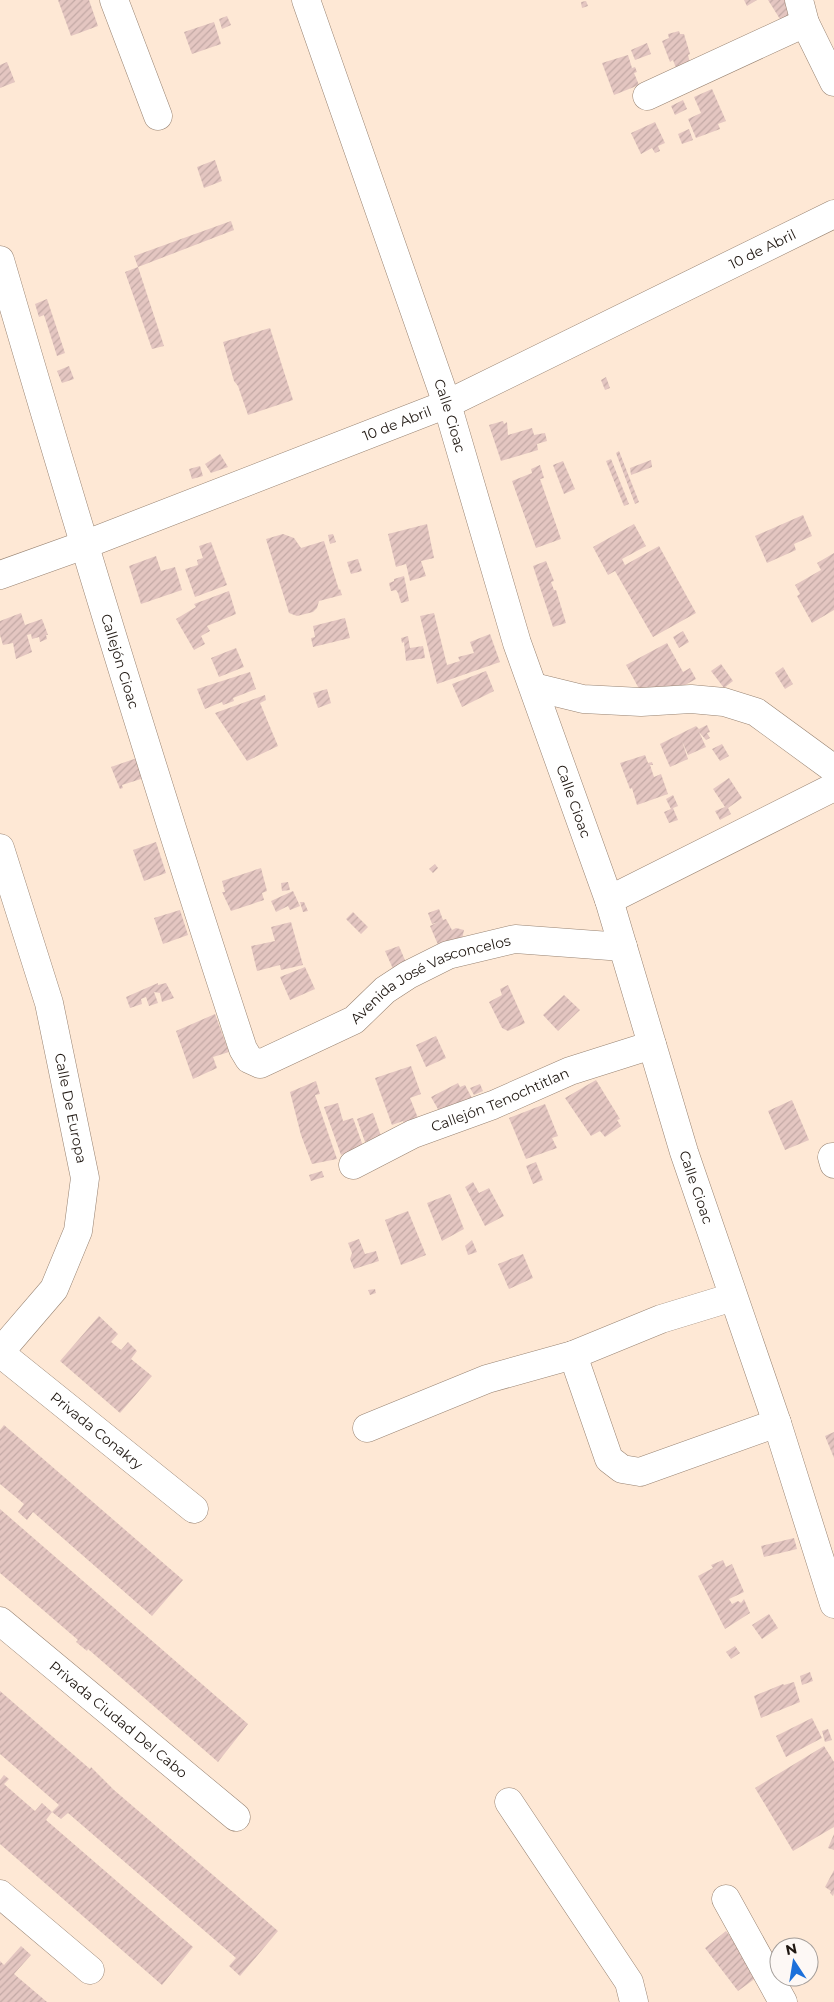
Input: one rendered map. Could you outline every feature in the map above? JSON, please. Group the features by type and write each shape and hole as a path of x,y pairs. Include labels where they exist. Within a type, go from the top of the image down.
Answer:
{"street":[{"path":"114,0 158,116"},
{"name":"Calle Cioac","path":"306,0 447,404 517,643 609,900 684,1152 777,1423 834,1604"},
{"path":"647,96 802,12 834,82"},
{"name":"10 de Abril","path":"0,575 84,545 447,404 834,214"},
{"name":"Callejón Cioac","path":"0,260 84,545 174,839 242,1049 250,1059"},
{"path":"534,687 583,699 641,702 691,699 724,702 756,712 834,769"},
{"path":"609,900 834,787"},
{"name":"Calle De Europa","path":"0,848 48,1003 85,1178 78,1231 54,1290 0,1352"},
{"name":"Avenida José Vasconcelos","path":"250,1059 260,1064 354,1020 385,990 408,975 448,955 515,939 623,947"},
{"name":"Callejón Tenochtitlan","path":"353,1165 413,1134 493,1105 570,1070 652,1044"},
{"path":"367,1428 488,1378 573,1355 661,1319 733,1297"},
{"name":"Privada Conakry","path":"0,1352 194,1509"},
{"path":"573,1355 609,1459 622,1469 640,1472 777,1423"},
{"name":"Privada Ciudad Del Cabo","path":"0,1621 236,1817"},
{"path":"509,1802 629,1982 634,2002"},
{"path":"0,1894 90,1970"},
{"path":"726,1899 783,2002"}],"building":[{"path":"58,0 89,0 98,26 71,36"},
{"path":"744,0 757,0 747,6"},
{"path":"768,0 797,0 785,27"},
{"path":"586,1 588,6 582,8 581,2"},
{"path":"227,16 231,25 222,29 219,19"},
{"path":"214,22 221,44 192,54 184,32"},
{"path":"679,31 680,34 684,34 690,54 688,55 690,63 676,68 673,60 670,62 662,41 669,38 668,34"},
{"path":"647,43 651,54 635,60 631,50"},
{"path":"628,55 632,68 635,67 637,72 634,73 639,85 614,95 602,63"},
{"path":"7,62 15,82 0,88 0,65"},
{"path":"712,89 726,121 718,124 720,129 696,138 688,119 701,113 694,97"},
{"path":"683,100 687,109 675,115 671,106"},
{"path":"655,122 665,143 658,146 660,151 655,153 652,148 641,154 631,133"},
{"path":"689,129 693,140 682,144 678,134"},
{"path":"215,160 222,181 204,188 197,167"},
{"path":"231,221 234,230 138,267 134,256"},
{"path":"138,267 164,346 152,349 125,272"},
{"path":"47,299 65,353 57,356 44,315 39,317 35,304"},
{"path":"270,328 293,400 248,415 238,386 234,381 223,342"},
{"path":"69,366 74,379 62,383 57,371"},
{"path":"606,377 610,388 605,390 601,380"},
{"path":"503,421 504,424 507,422 508,435 532,428 534,435 545,433 547,441 537,444 538,450 501,461 489,425"},
{"path":"619,451 639,502 635,504 616,453"},
{"path":"220,454 228,467 211,473 205,464"},
{"path":"611,459 629,504 624,506 606,461"},
{"path":"651,460 652,467 631,475 630,468"},
{"path":"563,461 575,489 564,494 553,465"},
{"path":"540,465 544,478 540,479 561,539 536,548 512,481 532,473 531,469"},
{"path":"200,466 203,476 192,479 189,469"},
{"path":"803,515 812,536 794,544 796,550 767,563 755,536"},
{"path":"427,524 434,558 421,561 426,576 410,581 406,564 396,567 388,534"},
{"path":"634,524 646,546 622,559 625,565 659,546 696,613 653,637 615,571 608,575 593,547"},
{"path":"283,534 294,538 301,548 324,541 342,595 319,601 317,608 313,612 297,616 289,613 266,539"},
{"path":"333,534 336,542 330,544 328,535"},
{"path":"211,542 227,585 195,597 185,569 198,565 197,560 203,558 199,546"},
{"path":"834,553 834,610 812,623 797,596 800,594 795,585 821,570 817,563"},
{"path":"156,556 161,571 175,567 182,590 141,604 129,566"},
{"path":"358,559 362,571 351,574 347,562"},
{"path":"546,561 554,581 551,582 554,590 556,590 566,623 553,627 533,566"},
{"path":"404,576 409,601 401,603 398,593 396,590 391,591 389,583 394,581 394,579"},
{"path":"229,591 236,614 207,626 210,631 201,636 205,644 194,650 176,619 196,607 194,604"},
{"path":"21,613 25,625 42,619 48,635 46,635 47,639 40,642 39,637 32,639 31,634 27,635 32,652 16,659 13,643 3,645 0,635 0,621"},
{"path":"434,613 447,665 460,661 458,657 474,653 470,642 490,634 500,662 437,684 420,616"},
{"path":"345,618 350,638 313,647 311,638 315,637 313,626"},
{"path":"683,631 689,642 679,648 673,637"},
{"path":"408,636 410,648 423,646 425,658 406,661 404,642 402,643 401,638"},
{"path":"667,643 683,672 690,668 696,679 648,705 626,665"},
{"path":"236,648 244,667 219,677 211,658"},
{"path":"721,664 733,681 724,688 711,671"},
{"path":"783,667 793,684 785,689 775,673"},
{"path":"486,671 494,691 462,707 452,684"},
{"path":"250,672 256,689 233,698 234,701 223,705 222,702 205,709 197,689"},
{"path":"327,689 331,703 318,708 313,693"},
{"path":"265,695 266,700 260,703 278,746 247,761 215,713"},
{"path":"707,725 710,732 707,733 710,738 706,740 699,732 706,747 688,755 682,741 688,759 670,767 660,744 696,726 699,729"},
{"path":"722,744 729,756 720,761 712,749"},
{"path":"645,755 648,763 652,762 653,765 650,765 654,777 661,774 668,794 637,805 632,788 630,789 620,763"},
{"path":"137,758 144,778 122,785 123,788 120,789 111,767"},
{"path":"729,778 742,798 728,808 731,814 720,820 715,811 725,807 713,789"},
{"path":"673,795 678,806 673,808 678,820 669,823 664,812 671,809 666,799"},
{"path":"156,842 166,873 144,881 133,850"},
{"path":"435,864 438,868 433,873 429,869"},
{"path":"261,868 267,891 262,893 264,900 231,911 222,892 225,892 222,881"},
{"path":"288,882 290,890 282,891 281,883"},
{"path":"293,891 300,906 290,910 288,906 276,912 271,901"},
{"path":"300,902 304,902 308,911 303,912"},
{"path":"439,909 443,920 446,919 452,930 456,928 464,930 462,939 457,938 456,941 439,947 430,926 438,922 432,924 428,913"},
{"path":"180,910 188,935 163,944 154,918"},
{"path":"353,912 368,927 361,934 346,919"},
{"path":"291,922 303,965 281,970 280,965 257,971 251,946 275,941 271,927"},
{"path":"399,946 407,965 394,971 385,951"},
{"path":"305,967 315,989 290,1000 280,977"},
{"path":"158,983 158,985 166,983 174,998 162,1002 160,993 154,992 158,1003 149,1006 146,997 141,999 142,1004 130,1008 126,997"},
{"path":"508,985 525,1023 508,1031 502,1028 489,1002 502,995 500,989"},
{"path":"564,995 580,1010 558,1031 543,1015"},
{"path":"215,1014 229,1052 213,1057 217,1068 193,1079 176,1031"},
{"path":"436,1036 446,1058 426,1067 416,1045"},
{"path":"411,1066 421,1094 410,1098 420,1123 405,1126 403,1121 392,1125 375,1078"},
{"path":"596,1080 620,1119 617,1120 621,1126 605,1137 600,1131 591,1136 565,1098"},
{"path":"316,1081 320,1094 315,1095 337,1159 312,1164 301,1135 290,1092"},
{"path":"458,1083 460,1087 465,1085 474,1102 442,1116 431,1097"},
{"path":"480,1084 483,1091 474,1095 470,1088"},
{"path":"792,1100 809,1140 785,1150 768,1111"},
{"path":"338,1103 343,1121 353,1118 363,1146 341,1155 324,1107"},
{"path":"545,1104 558,1136 552,1138 557,1148 526,1159 509,1118"},
{"path":"373,1113 381,1136 365,1142 357,1119"},
{"path":"536,1162 543,1180 533,1184 526,1166"},
{"path":"322,1171 324,1177 311,1181 309,1175"},
{"path":"473,1182 479,1193 489,1188 504,1216 485,1226 465,1187"},
{"path":"450,1194 464,1229 442,1241 427,1203"},
{"path":"408,1211 426,1255 401,1265 385,1220"},
{"path":"359,1239 365,1254 376,1251 379,1261 354,1269 350,1259 352,1253 348,1243"},
{"path":"472,1240 477,1252 468,1255 465,1246"},
{"path":"523,1254 533,1278 509,1289 498,1264"},
{"path":"375,1289 376,1293 370,1295 368,1290"},
{"path":"99,1316 118,1334 111,1342 121,1350 128,1342 137,1351 131,1359 152,1376 120,1413 60,1361"},
{"path":"4,1425 183,1580 152,1616 33,1512 27,1520 18,1512 24,1504 0,1484 0,1430"},
{"path":"834,1432 834,1458 825,1436"},
{"path":"0,1509 248,1724 218,1762 88,1649 87,1651 76,1642 78,1640 0,1573"},
{"path":"794,1538 797,1549 764,1557 761,1546"},
{"path":"723,1560 726,1567 732,1564 744,1592 729,1599 732,1604 738,1601 741,1603 744,1599 750,1613 725,1629 698,1576 713,1568 711,1565"},
{"path":"769,1614 778,1628 762,1639 752,1625"},
{"path":"735,1646 740,1653 731,1659 726,1652"},
{"path":"810,1672 813,1681 802,1685 800,1676"},
{"path":"794,1682 800,1702 761,1718 754,1696 783,1684"},
{"path":"0,1691 90,1769 91,1767 114,1790 278,1931 240,1976 229,1966 236,1958 68,1813 61,1819 52,1812 59,1805 0,1754"},
{"path":"812,1718 822,1738 786,1757 776,1736"},
{"path":"828,1729 832,1740 825,1742 822,1731"},
{"path":"824,1746 834,1762 834,1827 793,1851 755,1788"},
{"path":"4,1775 9,1779 4,1784 35,1811 42,1803 52,1812 46,1820 193,1947 162,1985 0,1844 0,1780"},
{"path":"834,1834 834,1850 828,1848"},
{"path":"834,1870 833,1896 830,1893 831,1891 825,1887"},
{"path":"726,1931 760,1975 738,1991 705,1948"},
{"path":"21,1946 31,1955 14,1974 47,2002 0,2002 0,1961 4,1965"}]}
